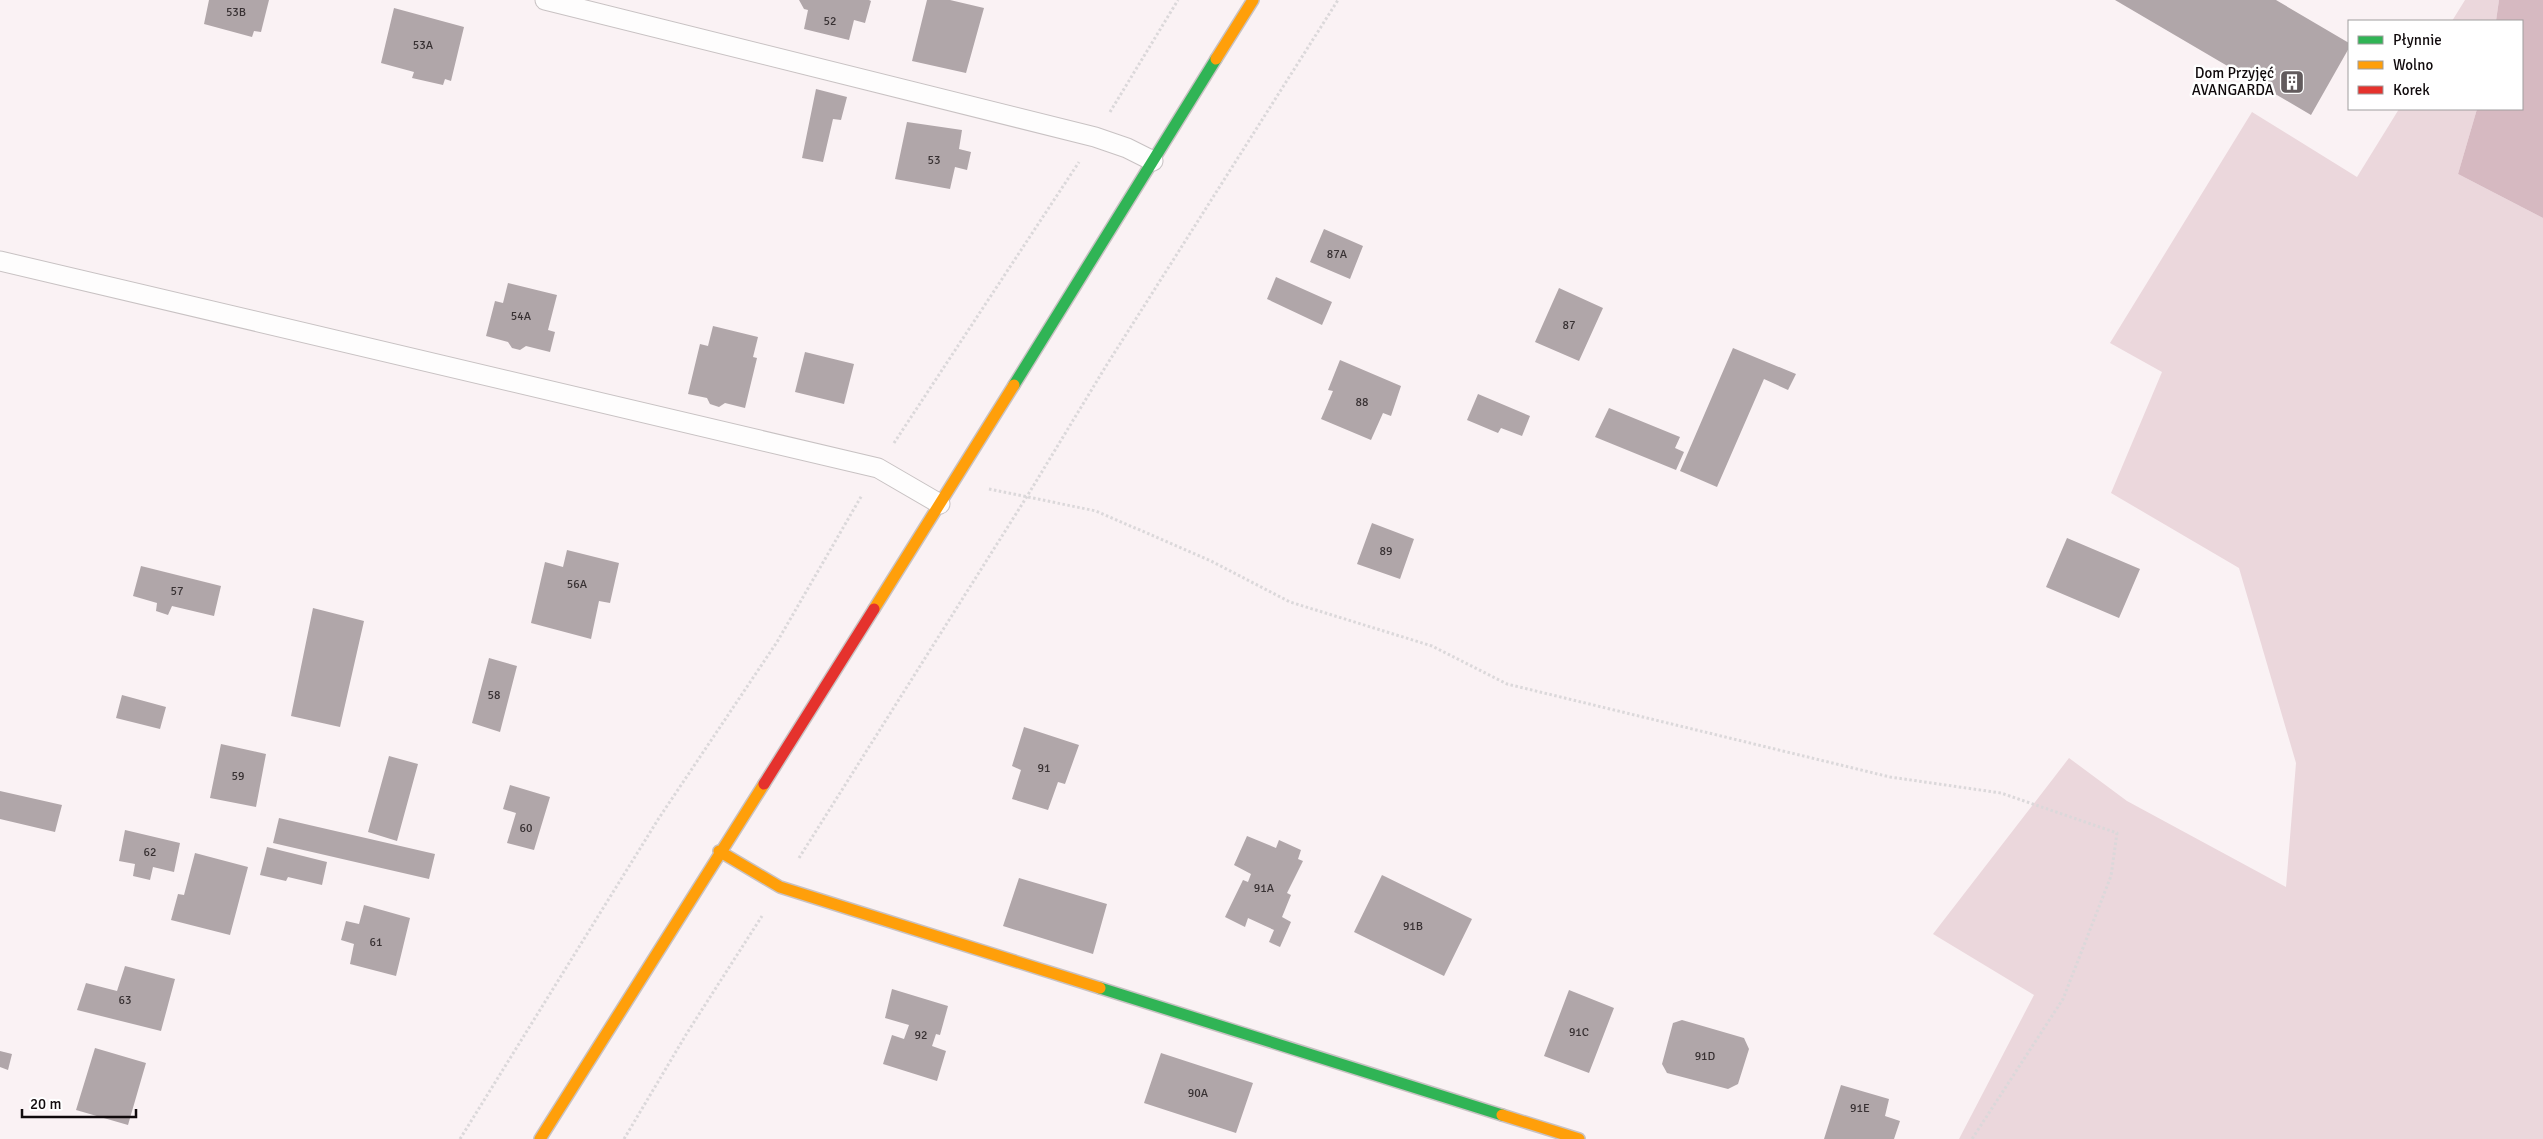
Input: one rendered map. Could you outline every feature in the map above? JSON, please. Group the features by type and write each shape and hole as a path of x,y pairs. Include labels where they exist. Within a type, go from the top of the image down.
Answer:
{"main road":[{"path":"540,1139 719,851 940,504 1253,0"},
{"path":"719,851 780,887 1579,1139"}],"lane":[{"path":"545,0 1095,137 1127,148 1152,161"},
{"path":"0,261 878,468 940,504"}],"path":[{"path":"460,1139 659,818 777,642 878,468 1095,137 1178,0"},
{"path":"624,1139 687,1034 1338,0"},
{"path":"956,477 999,493 1096,512 1211,561 1290,602 1432,646 1507,684 1890,777 2001,793 2117,833 2111,876 2063,999 1972,1139"}],"shaded area":[{"path":"2465,0 2499,0 2496,20 2453,20"},
{"path":"2499,0 2543,0 2543,218 2458,174 2477,110 2523,110 2523,20 2496,20"},
{"path":"2398,110 2477,110 2458,174 2543,218 2543,1139 1959,1139 2034,995 1933,934 2069,758 2127,801 2286,887 2296,763 2239,568 2111,493 2162,372 2110,343 2252,112 2357,177"}],"building":[{"path":"209,0 269,0 261,32 254,31 252,37 204,24"},
{"path":"799,0 871,1 865,23 854,20 849,40 804,29 808,10 804,9"},
{"path":"927,0 950,0 984,8 966,73 912,61"},
{"name":"Dom Przyjęć AVANGARDA","path":"2115,0 2276,0 2348,42 2348,50 2311,115"},
{"path":"394,8 464,27 451,81 445,79 443,85 412,78 414,72 381,63"},
{"path":"816,89 847,97 841,120 833,119 823,162 802,158"},
{"path":"907,122 962,130 959,149 971,152 967,170 955,167 950,189 895,179"},
{"path":"1324,229 1363,246 1350,279 1310,262"},
{"path":"1276,277 1332,302 1322,325 1267,299"},
{"path":"508,283 557,295 548,330 555,332 550,352 526,346 520,350 512,348 508,342 486,336 495,301 503,303"},
{"path":"1559,288 1603,308 1579,361 1535,342"},
{"path":"713,326 758,337 753,357 757,358 745,408 725,403 719,407 710,404 707,398 688,394 700,344 708,346"},
{"path":"1733,348 1796,374 1788,390 1764,379 1717,487 1680,471"},
{"path":"805,352 854,364 844,404 795,392"},
{"path":"1340,360 1401,386 1391,416 1383,413 1371,440 1321,419 1333,391 1328,390"},
{"path":"1478,394 1530,416 1522,436 1501,428 1498,433 1467,420"},
{"path":"1609,408 1680,437 1675,448 1684,452 1676,470 1595,437"},
{"path":"1372,523 1414,539 1400,579 1357,564"},
{"path":"2067,538 2140,569 2119,618 2046,587"},
{"path":"567,550 619,563 610,603 599,601 591,639 531,623 545,562 563,567"},
{"path":"141,566 221,586 214,616 172,606 168,615 156,611 157,603 133,596"},
{"path":"313,608 364,621 340,727 291,716"},
{"path":"489,658 517,666 500,732 472,723"},
{"path":"122,695 166,707 160,729 116,718"},
{"path":"1024,727 1079,745 1065,784 1058,782 1048,810 1012,799 1021,770 1012,766"},
{"path":"221,744 266,754 256,807 210,798"},
{"path":"389,756 418,764 397,841 368,832"},
{"path":"510,785 550,797 534,850 507,843 516,813 503,809"},
{"path":"0,791 62,805 55,832 0,819"},
{"path":"279,818 435,854 429,879 273,843"},
{"path":"125,830 180,843 174,872 153,867 150,880 133,876 135,864 119,861"},
{"path":"1247,836 1276,848 1279,840 1301,850 1298,859 1303,861 1287,893 1291,895 1282,917 1291,922 1280,947 1269,942 1274,930 1248,918 1245,927 1225,917 1243,880 1248,882 1251,874 1234,865"},
{"path":"267,847 327,862 322,885 288,877 286,881 260,875"},
{"path":"195,853 248,867 230,935 171,920 178,894 184,895"},
{"path":"1382,875 1472,919 1444,976 1354,932"},
{"path":"1019,878 1107,904 1093,954 1003,926"},
{"path":"364,905 410,918 396,976 350,964 354,944 341,940 346,921 359,924"},
{"path":"125,966 175,979 161,1031 77,1010 86,983 117,991"},
{"path":"892,989 948,1006 940,1035 936,1034 932,1046 946,1051 937,1081 883,1064 892,1035 904,1039 909,1025 885,1018"},
{"path":"1569,990 1614,1008 1589,1073 1544,1056"},
{"path":"1682,1020 1744,1038 1749,1049 1738,1084 1728,1089 1667,1073 1662,1064 1673,1023"},
{"path":"95,1048 146,1063 128,1125 76,1110"},
{"path":"0,1051 12,1054 8,1070 0,1067"},
{"path":"1161,1053 1253,1083 1236,1133 1144,1103"},
{"path":"1841,1085 1889,1099 1885,1116 1900,1121 1894,1139 1824,1139"}],"traffic: fast":[{"path":"1014,385 1216,59"},
{"path":"1100,988 1502,1115"}],"traffic: slow":[{"path":"1216,59 1253,0"},
{"path":"874,609 1014,385"},
{"path":"540,1139 764,784"},
{"path":"719,851 780,887 1100,988"},
{"path":"1502,1115 1579,1139"}],"traffic: jam":[{"path":"764,784 874,609"}],"place":[{"name":"Dom Przyjęć AVANGARDA","path":"2292,82"}]}
